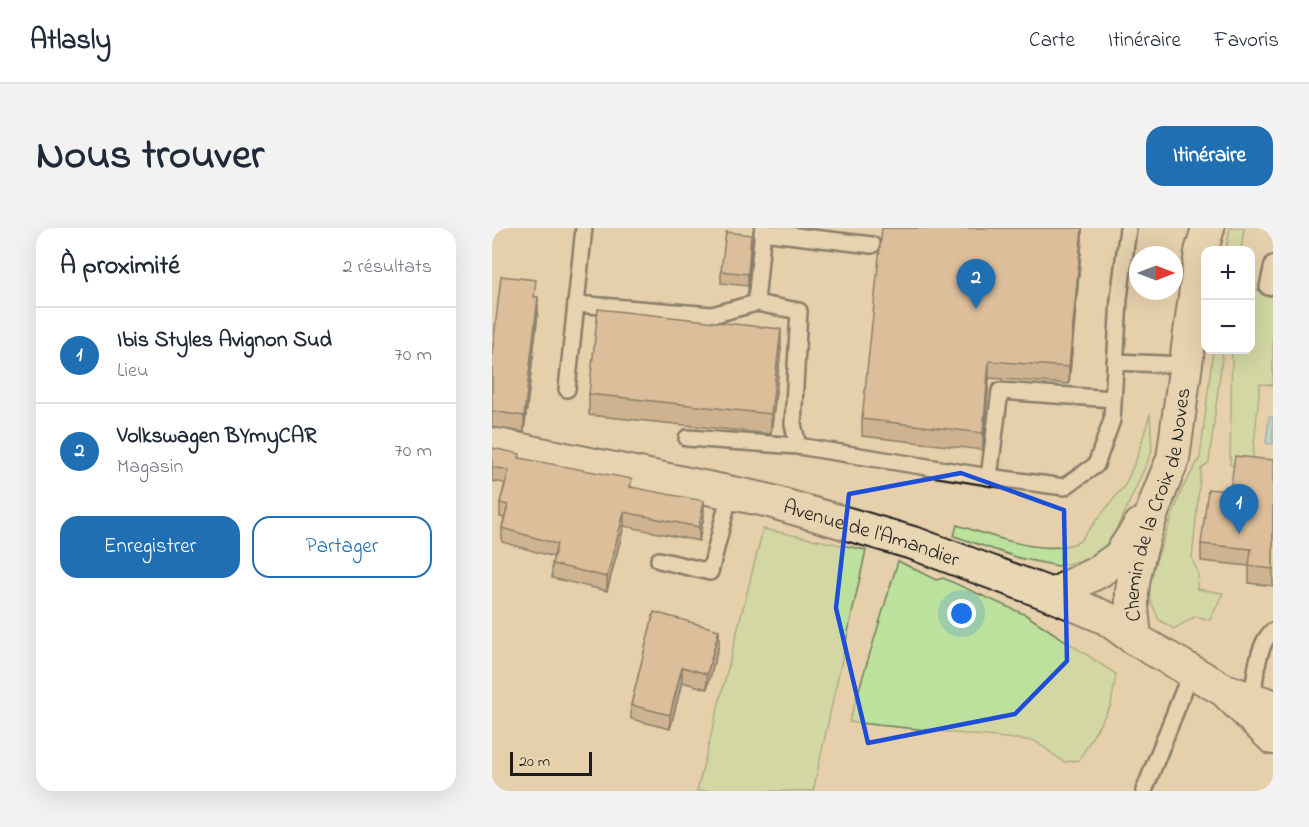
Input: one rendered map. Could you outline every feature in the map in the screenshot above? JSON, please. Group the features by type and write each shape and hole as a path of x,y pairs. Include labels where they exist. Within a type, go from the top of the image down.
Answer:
{"street":[{"name":"Chemin de la Croix de Noves","path":"1135,639 1132,594 1136,571 1161,487 1173,459 1201,252 1208,228"},
{"name":"Avenue de l'Amandier","path":"492,444 766,500 916,544 1052,595 1106,618 1135,639 1191,672 1250,698 1273,738"},
{"path":"1106,618 1112,574 1119,557 1161,487"},
{"path":"1052,595 1098,572 1119,557"}],"lane":[{"path":"567,389 584,228"},
{"path":"687,438 798,446 1064,487 1096,465 1112,420 1119,299 1128,228"},
{"path":"756,303 762,230 872,245"},
{"path":"1269,287 1273,264"},
{"path":"576,304 712,315 756,303 799,311 792,424 798,446"},
{"path":"1115,362 1186,365"},
{"path":"989,477 1000,391 1113,399"},
{"path":"659,560 710,572 730,493"},
{"path":"1250,698 1266,636 1273,632"},
{"path":"1144,791 1191,672"}],"highlighted area":[{"path":"961,473 1064,510 1067,661 1015,714 868,743 836,608 849,494"}],"green space":[{"path":"1230,228 1244,228 1242,246 1227,246"},
{"path":"1255,289 1273,291 1273,385 1260,384 1252,465 1230,465 1232,354 1255,354"},
{"path":"1213,354 1222,354 1209,462 1201,469 1192,559 1198,573 1197,589 1223,593 1210,620 1196,616 1174,629 1159,620 1150,599 1149,580 1182,489 1200,458"},
{"path":"1150,414 1152,451 1105,551 1084,560 1058,566 1019,558 954,536 957,525 1018,544 1052,548 1080,541 1125,485 1137,457"},
{"path":"763,529 866,550 813,791 697,791"},
{"path":"898,561 936,580 943,578 1026,615 1116,674 1111,705 1079,760 1064,762 1035,741 849,722"}],"water":[{"path":"1269,417 1273,417 1273,444 1266,443"}],"building":[{"path":"882,228 1082,228 1069,367 989,361 983,433 862,419"},
{"path":"726,232 751,235 748,274 721,271"},
{"path":"501,276 536,280 534,297 538,297 524,416 492,411 492,356"},
{"path":"598,309 781,329 771,414 589,394"},
{"path":"492,448 520,454 519,458 632,479 630,487 704,501 699,527 624,512 607,577 552,564 557,544 502,528 508,505 500,503 509,470 492,467"},
{"path":"1235,456 1273,460 1273,569 1249,566 1251,549 1201,544 1208,489 1230,491"},
{"path":"654,612 719,630 707,674 682,667 670,715 631,705"}],"place":[{"name":"Volkswagen BYmyCAR","path":"976,309"},
{"name":"Ibis Styles Avignon Sud","path":"1239,534"}]}
